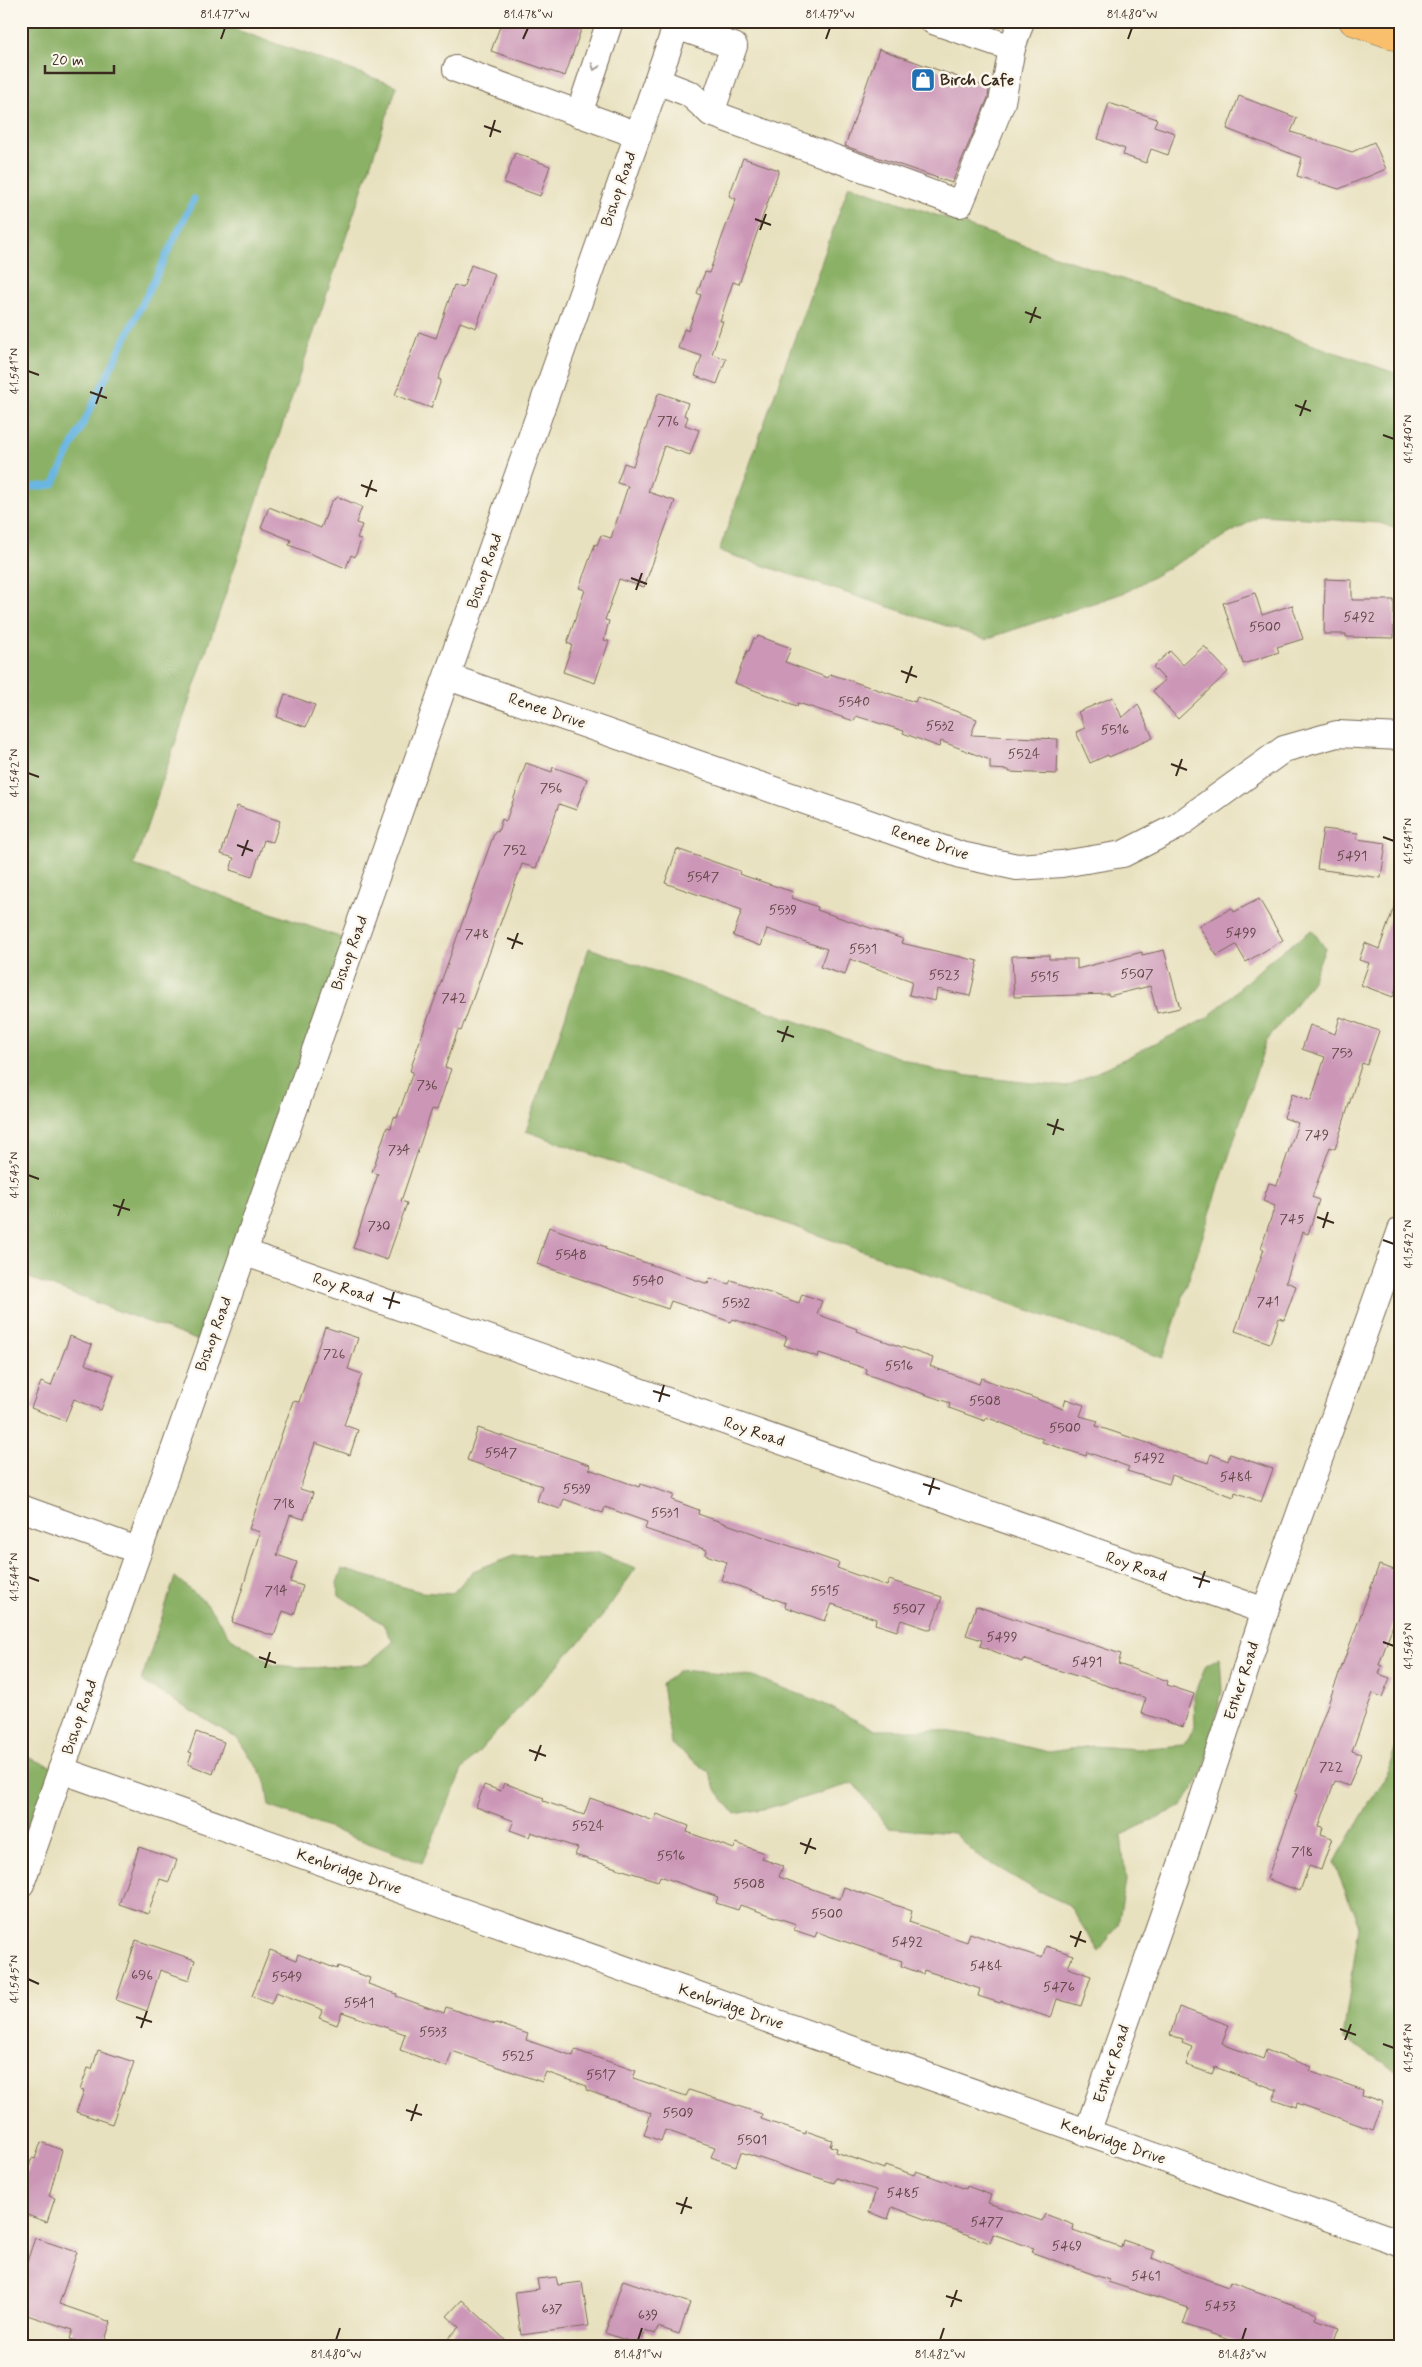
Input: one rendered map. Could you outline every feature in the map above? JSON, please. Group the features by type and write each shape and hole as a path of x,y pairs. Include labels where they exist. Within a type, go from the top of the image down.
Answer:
{"main road":[{"path":"1354,21 1401,38"}],"street":[{"path":"580,114 610,21"},
{"path":"933,21 1012,48"},
{"path":"657,82 690,94 711,114 960,204 1002,102 1012,48 1021,21"},
{"path":"677,24 734,46 711,114"},
{"name":"Bishop Road","path":"21,1884 137,1550 448,677 677,24"},
{"path":"456,69 638,135"},
{"name":"Renee Drive","path":"448,677 960,855 1017,867 1062,864 1123,854 1176,828 1284,749 1337,734 1401,737"},
{"name":"Esther Road","path":"1087,2133 1180,1868 1265,1611 1401,1230"},
{"name":"Roy Road","path":"243,1252 1265,1611"},
{"path":"21,1508 137,1550"},
{"name":"Kenbridge Drive","path":"61,1770 1401,2243"}],"green space":[{"path":"21,21 211,21 397,86 134,865 354,942 210,1345 21,1275"},
{"path":"849,185 1401,375 1401,531 1380,523 1262,515 1126,592 986,639 719,551"},
{"path":"1312,930 1325,948 1310,985 1266,1042 1163,1358 526,1131 589,948 943,1073 1067,1087 1207,1018 1271,959"},
{"path":"596,1553 636,1568 600,1619 462,1770 422,1863 269,1806 265,1779 238,1739 141,1681 175,1577 206,1603 231,1638 274,1665 310,1668 367,1664 393,1642 383,1624 339,1595 337,1583 342,1569 421,1592 452,1594 473,1571 514,1555"},
{"path":"1220,1657 1222,1691 1203,1773 1182,1806 1121,1835 1126,1881 1118,1925 1099,1952 1069,1905 1036,1890 975,1854 954,1833 888,1828 854,1783 768,1808 735,1814 717,1791 709,1772 671,1744 662,1684 679,1670 755,1677 822,1703 875,1730 939,1730 985,1737 1048,1752 1092,1746 1138,1749 1183,1745 1195,1727 1194,1694 1206,1665"},
{"path":"1401,1735 1401,2073 1343,2038 1359,1926 1334,1863 1389,1770"},
{"path":"21,1755 61,1770 21,1884"}],"building":[{"path":"502,21 584,21 565,76 491,51"},
{"path":"879,49 989,88 988,98 952,183 845,146"},
{"path":"1239,96 1297,118 1291,132 1352,152 1374,142 1386,169 1339,189 1297,176 1302,158 1227,129"},
{"path":"1109,103 1157,119 1154,126 1175,133 1168,155 1151,149 1146,163 1123,155 1125,149 1098,139"},
{"path":"515,153 550,166 540,196 504,183"},
{"path":"743,158 779,170 739,284 733,282 720,321 723,321 712,354 726,359 717,384 695,376 702,356 678,348 684,329 688,331 701,295 697,293 705,272 709,273 736,199 729,196"},
{"path":"471,265 495,274 476,328 460,322 438,379 441,380 431,408 395,395 419,332 436,338 454,285 463,288"},
{"path":"660,393 688,403 684,415 688,417 685,425 699,430 690,455 664,446 648,492 675,501 644,587 619,579 605,620 609,621 604,640 609,641 595,683 563,672 572,645 567,643 585,590 579,588 595,544 597,545 601,535 611,538 628,486 617,483 624,463 633,466 658,394"},
{"path":"338,497 362,507 356,523 362,525 357,538 361,540 355,557 351,555 346,568 289,545 291,540 261,528 269,507 321,528 331,502"},
{"path":"1325,579 1352,580 1352,600 1394,600 1394,638 1346,637 1346,634 1324,634"},
{"path":"1255,593 1262,615 1292,605 1303,639 1277,647 1279,652 1243,664 1223,603"},
{"path":"758,636 791,648 785,662 828,678 830,674 915,702 917,697 977,719 971,735 1058,739 1057,774 1009,772 1009,770 990,769 990,760 941,741 939,747 903,733 904,731 856,716 854,721 798,703 797,706 735,683 747,651 749,651 754,638 757,639"},
{"path":"1204,646 1228,672 1178,719 1153,691 1165,680 1153,667 1170,651 1183,665"},
{"path":"285,694 315,705 306,727 277,717"},
{"path":"1113,697 1122,718 1138,704 1153,738 1090,763 1076,732 1085,728 1078,712"},
{"path":"526,763 552,772 553,767 587,779 576,810 559,804 536,868 522,864 461,1031 458,1030 445,1067 451,1069 437,1110 432,1109 401,1201 407,1203 387,1260 353,1248 378,1174 372,1172 387,1127 391,1128 394,1117 397,1118 413,1072 410,1071 417,1049 495,831 498,832 502,819 506,821"},
{"path":"237,806 280,821 273,842 264,840 252,877 230,870 234,858 221,854"},
{"path":"1323,829 1358,833 1357,839 1386,843 1381,878 1317,869"},
{"path":"677,849 740,871 739,874 793,892 792,898 818,907 817,910 903,939 901,943 978,961 970,996 937,989 935,1001 909,995 912,981 850,959 845,975 820,967 827,949 767,929 761,946 733,936 742,910 665,883"},
{"path":"1398,896 1401,896 1401,974 1393,997 1361,985 1369,963 1359,960 1365,943 1379,949"},
{"path":"1259,899 1283,940 1246,962 1236,945 1217,956 1199,926 1232,908 1234,912"},
{"path":"1164,950 1180,1008 1157,1013 1150,986 1109,996 1108,994 1014,997 1012,956 1049,955 1049,959 1077,959 1077,969 1142,952 1142,955"},
{"path":"1340,1017 1379,1031 1367,1065 1362,1063 1335,1149 1330,1147 1312,1197 1319,1200 1308,1234 1302,1232 1286,1282 1296,1286 1284,1320 1279,1318 1270,1343 1235,1331 1264,1249 1261,1248 1275,1206 1263,1201 1269,1183 1277,1185 1298,1123 1284,1118 1292,1094 1311,1101 1325,1057 1302,1049 1310,1025 1335,1034"},
{"path":"549,1227 606,1247 605,1249 708,1284 710,1278 729,1284 731,1280 799,1303 802,1294 822,1301 817,1314 857,1329 856,1331 933,1358 930,1366 979,1384 981,1378 1063,1409 1066,1399 1084,1405 1080,1416 1098,1421 1096,1426 1208,1463 1211,1454 1228,1461 1230,1454 1273,1469 1261,1502 1235,1492 1234,1497 1172,1475 1169,1484 1127,1471 1129,1467 1087,1452 1086,1456 1042,1442 1043,1439 986,1417 985,1421 949,1408 950,1403 866,1374 867,1369 819,1353 818,1357 784,1345 787,1337 733,1319 731,1322 671,1301 668,1309 537,1264"},
{"path":"325,1327 358,1338 348,1369 362,1374 344,1425 358,1430 350,1455 315,1443 300,1489 313,1493 304,1519 290,1515 277,1555 297,1562 290,1582 303,1586 294,1615 283,1611 274,1636 232,1622 260,1532 249,1529 293,1401 299,1402"},
{"path":"70,1336 92,1345 85,1364 114,1375 101,1410 74,1399 65,1421 31,1408 41,1382 51,1386"},
{"path":"478,1428 590,1465 589,1469 639,1487 640,1484 674,1495 672,1500 699,1510 698,1514 839,1563 837,1568 887,1586 889,1580 942,1597 931,1630 901,1620 897,1631 875,1624 876,1619 832,1604 825,1621 785,1607 786,1603 721,1580 727,1562 706,1555 707,1550 645,1529 647,1522 605,1507 603,1513 564,1499 560,1509 537,1501 542,1486 467,1460"},
{"path":"1379,1565 1401,1572 1401,1624 1394,1622 1379,1665 1382,1666 1379,1674 1390,1678 1382,1697 1373,1693 1352,1751 1361,1754 1349,1786 1335,1781 1319,1826 1323,1827 1321,1834 1332,1838 1321,1870 1309,1866 1300,1891 1267,1879 1297,1795 1295,1794"},
{"path":"976,1606 1121,1654 1118,1664 1168,1681 1167,1685 1194,1694 1183,1727 1141,1713 1146,1698 1023,1659 1022,1662 980,1646 982,1640 966,1635"},
{"path":"196,1732 224,1742 213,1774 188,1764 192,1753 189,1752"},
{"path":"504,1783 544,1798 543,1801 584,1815 590,1798 654,1821 657,1814 689,1826 687,1832 734,1849 736,1843 764,1853 762,1859 783,1866 779,1877 840,1899 844,1887 912,1911 909,1922 967,1942 970,1933 1042,1958 1046,1946 1073,1955 1068,1968 1091,1976 1081,2006 1057,1999 1051,2018 1001,2001 1000,2003 978,1996 980,1989 924,1970 923,1974 901,1966 902,1961 817,1932 815,1937 794,1930 796,1924 740,1905 738,1910 716,1903 718,1897 660,1876 658,1881 575,1855 578,1848 531,1832 529,1837 510,1830 514,1821 476,1807 484,1785 501,1791"},
{"path":"139,1847 177,1860 169,1882 160,1879 148,1914 119,1904"},
{"path":"136,1940 195,1960 189,1980 160,1970 147,2011 116,2000"},
{"path":"270,1950 296,1960 298,1954 337,1969 338,1966 370,1978 368,1984 397,1994 396,1996 444,2013 446,2007 496,2023 528,2034 526,2040 573,2056 575,2050 636,2071 633,2078 686,2096 689,2090 762,2114 761,2119 806,2134 806,2131 832,2140 830,2146 837,2148 836,2152 884,2169 885,2165 914,2175 916,2171 966,2189 967,2186 991,2195 988,2203 1042,2221 1045,2214 1074,2225 1073,2230 1121,2247 1123,2240 1154,2251 1152,2258 1183,2271 1228,2287 1230,2282 1317,2313 1315,2319 1339,2327 1332,2346 1248,2346 1183,2324 1189,2308 1108,2282 1109,2280 1031,2252 1033,2248 993,2234 990,2243 892,2207 888,2219 869,2212 876,2190 836,2178 834,2183 741,2152 736,2166 711,2157 715,2147 665,2130 661,2141 644,2135 651,2113 586,2090 587,2086 546,2072 542,2082 452,2051 447,2067 400,2050 405,2034 342,2012 337,2025 319,2018 323,2010 276,1992 271,2004 252,1996"},
{"path":"1179,2007 1229,2025 1222,2044 1263,2059 1266,2050 1311,2067 1309,2071 1363,2090 1362,2095 1383,2102 1373,2130 1297,2103 1296,2107 1273,2099 1277,2090 1215,2067 1212,2074 1186,2065 1192,2047 1182,2043 1183,2039 1170,2035"},
{"path":"98,2050 134,2062 112,2124 76,2112 84,2091 80,2090 88,2068 92,2069"},
{"path":"41,2142 62,2150 49,2196 55,2198 47,2222 21,2213 21,2170 27,2172 32,2158 35,2159"},
{"path":"35,2238 77,2252 59,2304 111,2322 103,2346 90,2346 70,2339 73,2330 21,2313 21,2262 26,2264"},
{"path":"556,2277 558,2285 582,2282 589,2326 521,2335 515,2292 539,2289 537,2279"},
{"path":"623,2280 690,2303 679,2334 658,2327 655,2334 645,2330 640,2345 605,2333"},
{"path":"462,2300 512,2346 441,2346 459,2327 447,2316"}],"waterway":[{"path":"21,488 53,485 194,199"}],"place":[{"name":"Birch Cafe","path":"923,80"}]}
